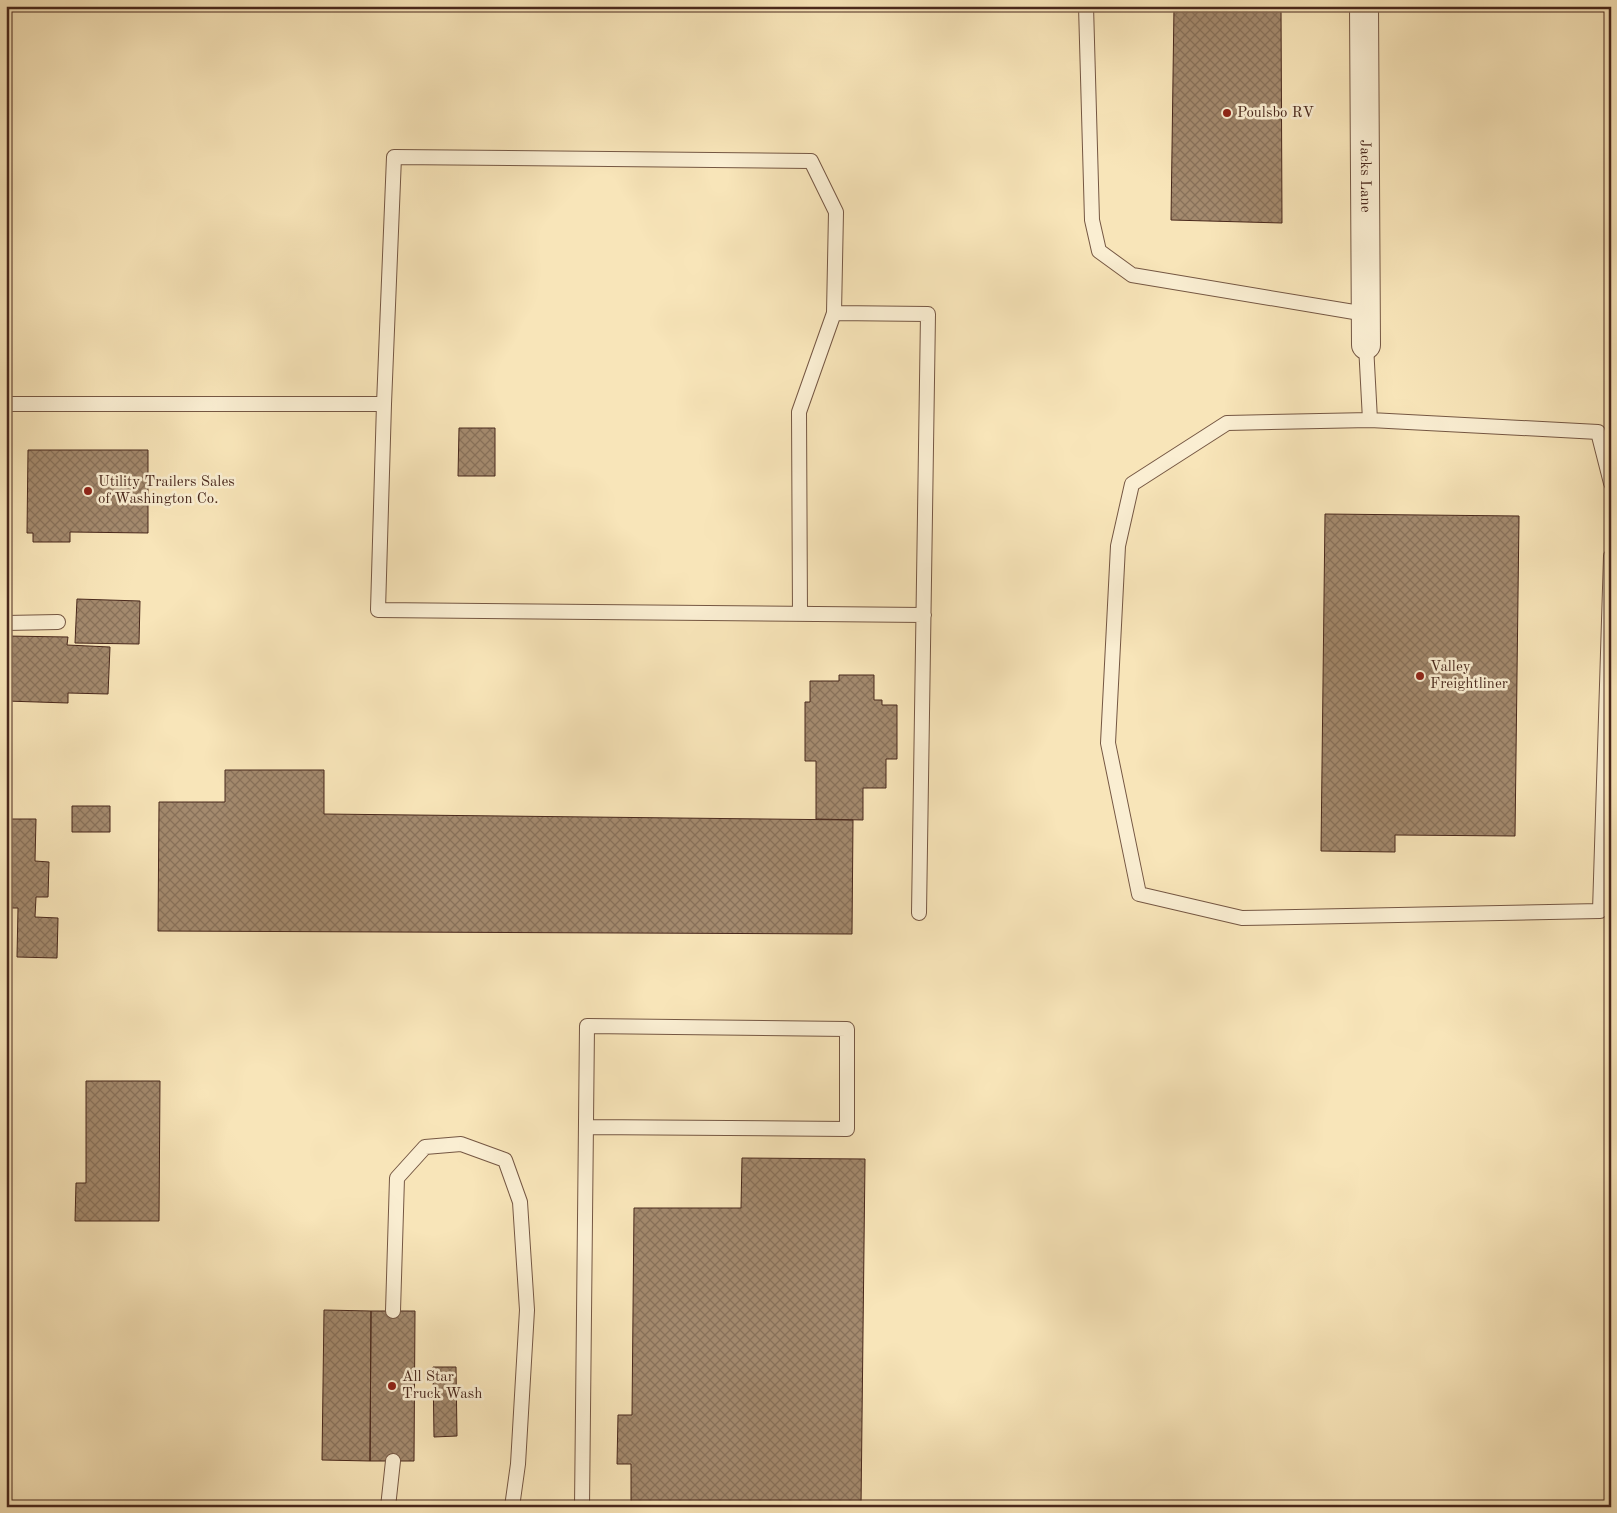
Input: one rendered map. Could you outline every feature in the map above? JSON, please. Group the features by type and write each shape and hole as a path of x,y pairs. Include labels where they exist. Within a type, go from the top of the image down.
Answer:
{"street":[{"name":"Jacks Lane","path":"1364,6 1366,345"}],"lane":[{"path":"1086,6 1092,220 1099,251 1132,275 1366,314"},
{"path":"800,614 799,412 834,313 836,212 811,161 394,157 378,610 800,614 924,615"},
{"path":"834,313 928,314 919,913"},
{"path":"1366,345 1370,420"},
{"path":"6,404 384,404"},
{"path":"1611,483 1598,432 1370,420 1227,423 1132,484 1118,546 1108,743 1139,894 1242,918 1600,911 1611,556"},
{"path":"6,622 58,622"},
{"path":"582,1507 586,1126 588,1026 847,1029 847,1130 586,1126"},
{"path":"393,1311 397,1178 425,1147 461,1144 505,1160 520,1202 527,1310 518,1464 512,1507"},
{"path":"388,1507 393,1461"}],"building":[{"name":"Poulsbo RV","path":"1174,6 1281,6 1282,223 1171,220"},
{"path":"459,428 495,428 495,476 458,476"},
{"name":"Utility Trailers Sales of Washington Co.","path":"28,450 148,450 148,533 70,532 70,542 33,542 33,533 27,533"},
{"name":"Valley Freightliner","path":"1325,514 1519,516 1515,836 1395,835 1395,852 1321,851"},
{"path":"77,599 140,601 139,644 75,643"},
{"path":"6,636 68,637 67,645 110,647 108,694 68,693 68,703 6,701"},
{"path":"839,675 874,675 874,700 882,700 882,705 897,705 897,759 886,759 886,788 863,788 863,820 816,819 816,761 805,761 805,702 810,702 810,681 839,681"},
{"path":"225,770 324,770 324,814 853,820 852,934 158,931 159,802 225,802"},
{"path":"72,806 110,806 110,832 72,832"},
{"path":"6,819 36,819 35,861 49,862 48,897 36,897 35,917 58,918 57,958 17,957 18,908 6,908"},
{"path":"86,1081 160,1081 159,1221 75,1221 76,1183 86,1183"},
{"path":"742,1158 865,1159 861,1507 631,1507 631,1464 617,1464 618,1415 632,1415 634,1208 741,1208"},
{"path":"324,1310 371,1311 370,1461 322,1460"},
{"name":"All Star Truck Wash","path":"371,1311 415,1311 414,1461 370,1461"},
{"path":"433,1367 456,1367 457,1436 434,1437"}],"place":[{"name":"Poulsbo RV","path":"1227,113"},
{"name":"Utility Trailers Sales of Washington Co.","path":"88,491"},
{"name":"Valley Freightliner","path":"1420,676"},
{"name":"All Star Truck Wash","path":"392,1386"}]}
